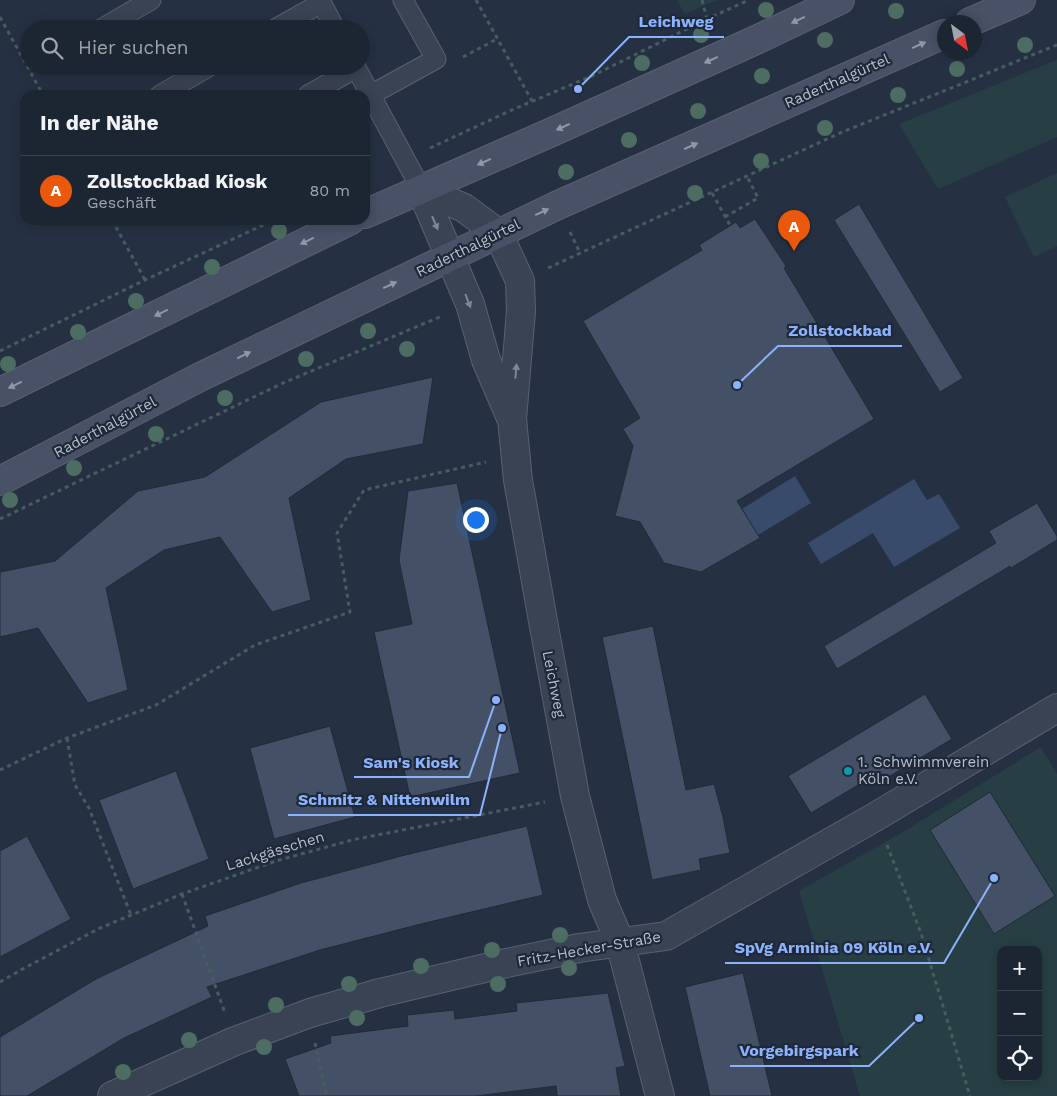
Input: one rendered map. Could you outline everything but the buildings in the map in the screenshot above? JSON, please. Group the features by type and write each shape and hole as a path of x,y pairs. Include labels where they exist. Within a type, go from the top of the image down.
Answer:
{"main road":[{"path":"370,212 580,120 840,0"},
{"path":"982,17 1021,0"},
{"name":"Raderthalgürtel","path":"0,481 200,377 498,233 566,201 937,37"},
{"path":"0,392 341,225"}],"street":[{"name":"Leichweg","path":"421,189 464,208 498,233 520,281 522,311 512,420 518,480 575,796 602,900 620,942 660,1096"},
{"name":"Leichweg","path":"421,189 470,304 486,360 512,420"},
{"name":"Fritz-Hecker-Straße","path":"112,1096 235,1041 310,1013 380,992 579,948 666,936 875,817 1057,708"}],"lane":[{"path":"117,20 151,0"},
{"path":"370,95 436,59 403,0"},
{"path":"290,20 321,1 330,20"},
{"path":"169,90 194,75"},
{"path":"317,90 342,75"},
{"path":"359,75 366,90"},
{"path":"370,99 421,189"}],"path":[{"path":"476,0 532,101"},
{"path":"702,0 707,19"},
{"path":"405,159 592,76 749,0"},
{"path":"0,17 20,54"},
{"path":"436,59 458,60 497,38"},
{"path":"31,75 40,90"},
{"path":"725,217 758,198 746,176"},
{"path":"712,193 730,225"},
{"path":"115,225 145,280"},
{"path":"0,351 263,225"},
{"path":"0,770 67,738 156,704 255,645 350,612 337,533 364,490 516,455"},
{"path":"67,738 75,784 89,808 131,915"},
{"name":"Lackgässchen","path":"0,982 100,928 182,894 276,861 352,840 575,796"},
{"path":"875,817 921,933 970,1096"},
{"path":"182,894 235,1041"},
{"path":"310,1013 327,1096"}],"green space":[{"path":"677,0 717,0 685,14"},
{"path":"1057,60 1057,137 938,189 899,124"},
{"path":"1057,173 1057,246 1034,257 1005,197"},
{"path":"1041,747 1057,774 1057,1096 860,1096 799,891 903,832"}],"water":[{"path":"795,476 811,503 758,535 742,509"},
{"path":"914,479 927,500 939,494 960,528 894,567 873,533 821,564 808,543"}],"place":[{"name":"Leichweg","path":"578,89"},
{"name":"Zollstockbad Kiosk","path":"794,251"},
{"name":"Zollstockbad","path":"737,385"},
{"name":"Sam's Kiosk","path":"496,700"},
{"name":"Schmitz & Nittenwilm","path":"502,728"},
{"name":"1. Schwimmverein Köln e.V.","path":"848,771"},
{"name":"SpVg Arminia 09 Köln e.V.","path":"994,878"},
{"name":"Vorgebirgspark","path":"919,1018"}]}
